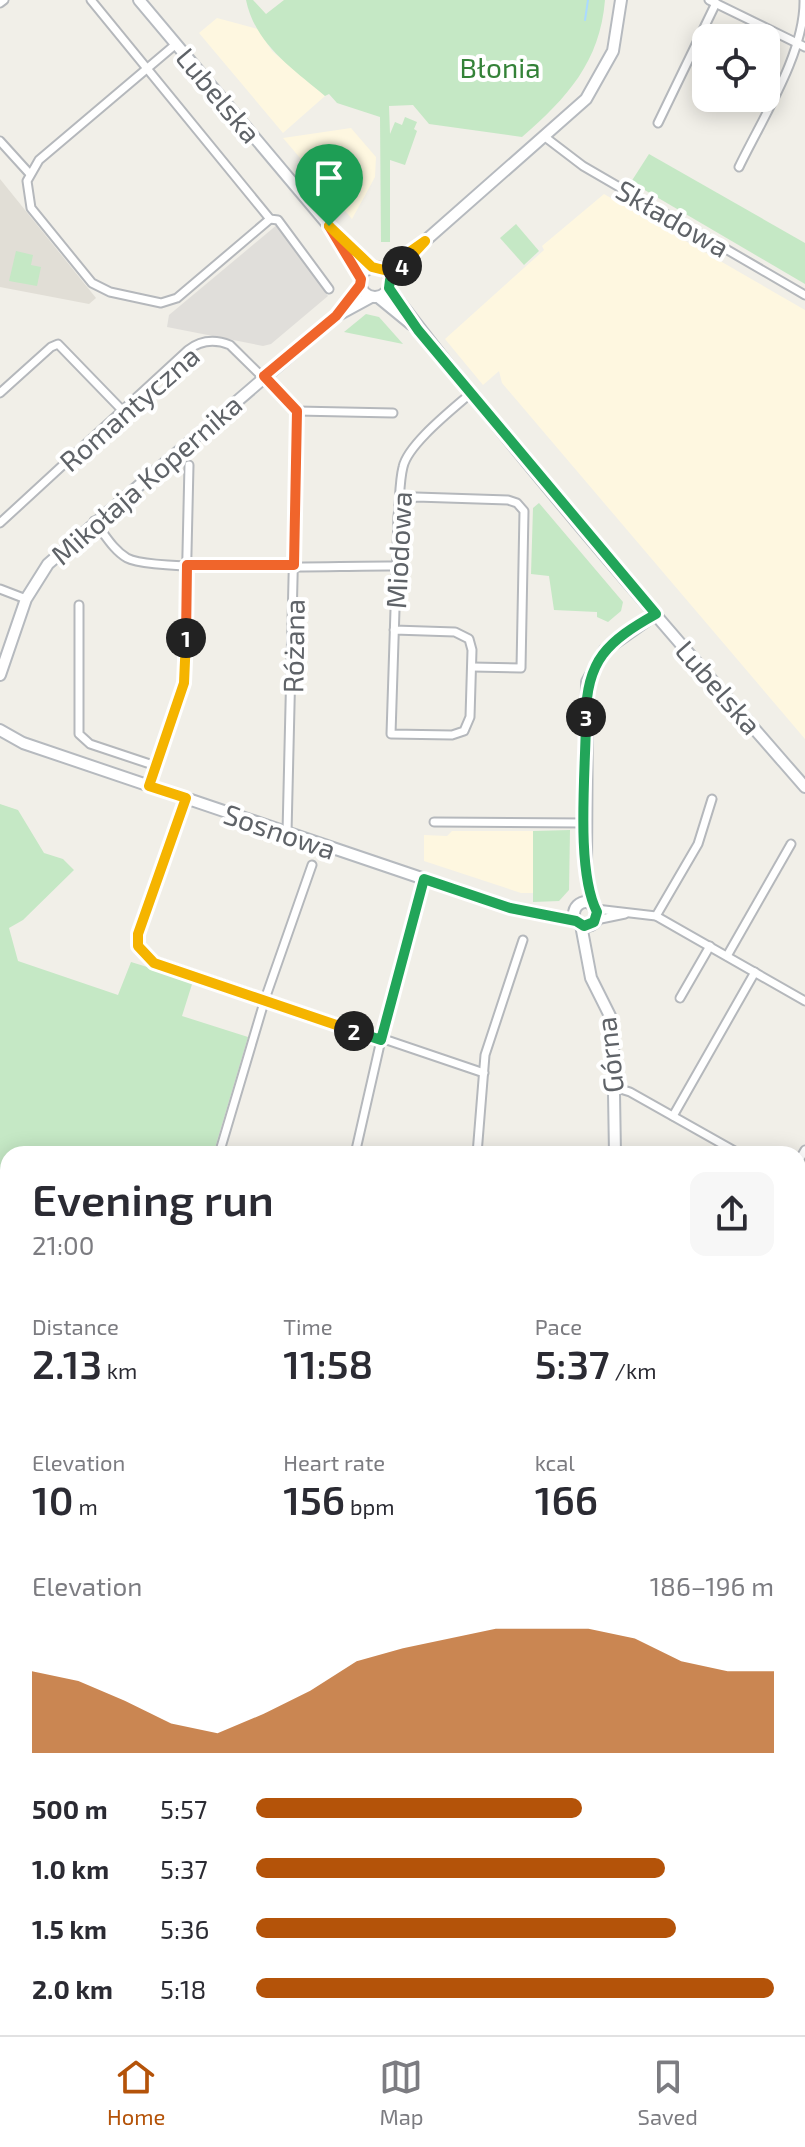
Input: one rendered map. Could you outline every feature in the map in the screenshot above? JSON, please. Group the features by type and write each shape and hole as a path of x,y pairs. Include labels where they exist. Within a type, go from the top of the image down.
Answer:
{"street":[{"path":"91,0 270,219 278,220 329,289"},
{"name":"Lubelska","path":"139,0 329,226 372,267"},
{"path":"372,267 384,270 425,241 586,99 608,65 617,36 621,0"},
{"path":"739,167 802,45 804,0"},
{"path":"658,123 713,2 802,45"},
{"path":"176,44 39,160 29,173 27,190 31,208 92,283 110,292 148,300 172,301 270,219"},
{"name":"Składowa","path":"545,137 583,166 805,295"},
{"path":"0,141 29,173"},
{"name":"Lubelska","path":"329,226 360,282 374,297 418,330"},
{"name":"Mikołaja Kopernika","path":"0,675 26,599 48,564 94,521 336,316 374,297 390,284 425,241"},
{"name":"Mikołaja Kopernika","path":"336,316 372,267"},
{"name":"Lubelska","path":"384,270 418,330 805,787"},
{"name":"Romantyczna","path":"0,523 200,343 212,341 230,345 264,376"},
{"path":"0,393 58,344 122,410"},
{"path":"264,376 297,411 393,413"},
{"name":"Miodowa","path":"471,393 406,458 403,503 398,516 391,734 452,735 464,731 470,717 472,667"},
{"name":"Różana","path":"287,833 297,411"},
{"path":"149,786 184,683 189,465"},
{"path":"394,630 461,633 471,644 472,667 521,668 524,511 517,503 508,500 416,497 403,503"},
{"path":"94,521 125,557 187,565 396,566"},
{"path":"0,589 26,599"},
{"path":"79,605 79,734 90,744 156,766"},
{"name":"Górna","path":"615,1146 610,1016 591,978 587,959 585,823 589,676 605,650 656,614"},
{"name":"Sosnowa","path":"0,730 23,743"},
{"name":"Sosnowa","path":"0,739 23,743 424,879 538,914 586,914"},
{"path":"186,798 138,934 141,951 154,963 484,1073"},
{"path":"656,916 698,844 712,799"},
{"path":"434,822 585,823"},
{"path":"727,956 791,844"},
{"path":"221,1146 265,999 312,865"},
{"path":"357,1146 381,1040 424,879"},
{"path":"586,914 656,916 805,1001"},
{"path":"478,1146 485,1055 523,940"},
{"path":"680,998 710,946"},
{"path":"673,1116 755,972"},
{"path":"614,1087 726,1146"}],"shaded area":[{"path":"217,18 258,29 272,51 325,96 283,133 199,33"},
{"path":"351,128 376,157 375,177 352,219 283,138"},
{"path":"0,179 96,298 89,304 0,287"},
{"path":"604,194 805,310 805,739 502,383 499,371 483,385 445,339 544,250 542,246"},
{"path":"278,224 328,296 271,344 263,346 167,327 169,315"},
{"path":"452,831 533,831 533,893 521,893 424,861 424,835 447,836"}],"green space":[{"name":"Błonia","path":"246,0 253,0 266,14 284,0 605,0 596,42 578,77 553,108 522,137 429,124 413,105 389,106 390,134 395,122 402,125 405,117 417,122 414,129 417,131 405,165 390,160 390,242 381,242 380,117 337,103 288,65 258,30"},
{"path":"649,154 805,243 805,284 631,182"},
{"path":"516,224 539,251 524,265 500,238"},
{"path":"16,251 33,255 31,265 41,267 37,286 9,281"},
{"path":"366,314 379,317 403,344 344,332"},
{"path":"539,503 623,602 621,611 608,622 597,617 597,612 554,610 549,576 531,574 533,508"},
{"path":"0,804 18,810 44,853 63,859 74,870 23,920 9,928 18,961 118,995 131,962 193,981 182,1016 248,1037 216,1146 0,1146"},
{"path":"570,830 569,890 559,901 533,902 533,831"}],"waterway":[{"path":"585,20 588,0"}],"route":[{"path":"329,226 372,267 384,270 425,241 390,280 389,288 418,330 656,614 605,650 587,682 586,873 591,904 597,912 596,920 584,926 576,921 528,913 424,879 381,1040 154,963 143,954 137,941 186,798 149,786 184,683 187,565 294,565 297,411 264,376 336,316 360,285 361,279 329,226"}]}
